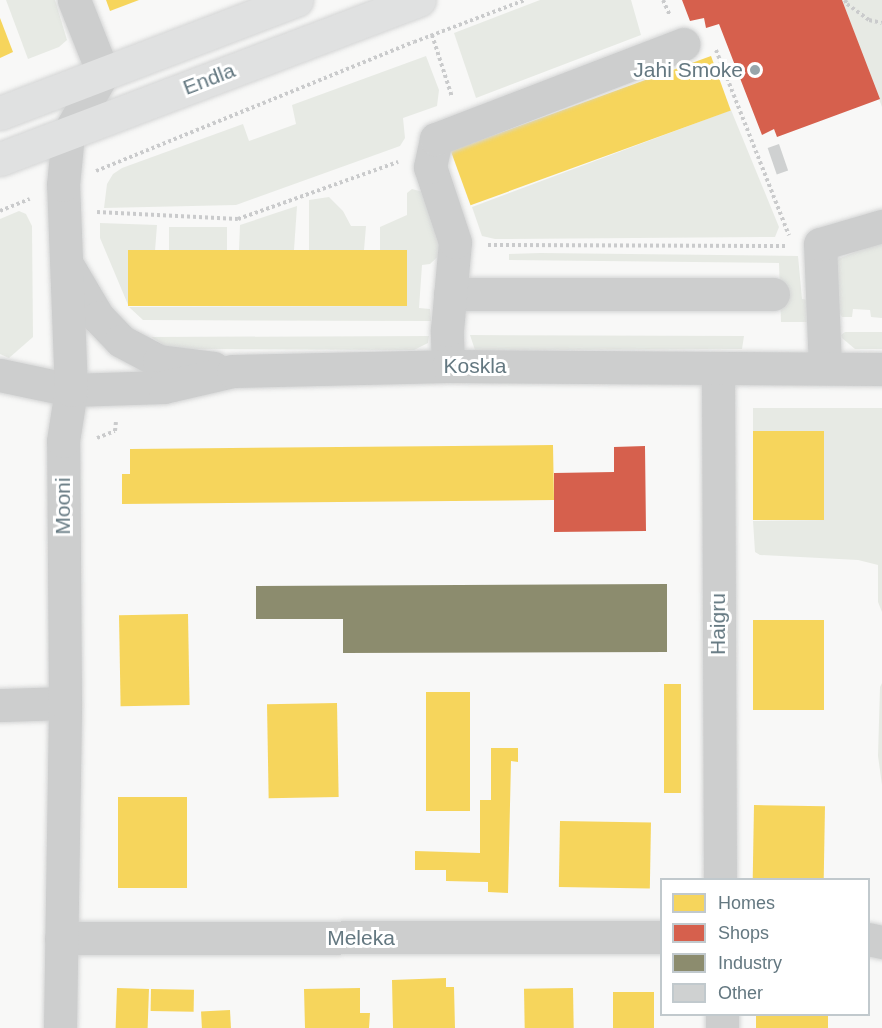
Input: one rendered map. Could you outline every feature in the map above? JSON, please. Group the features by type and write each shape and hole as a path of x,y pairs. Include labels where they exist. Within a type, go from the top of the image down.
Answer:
{"main road":[{"name":"Endla","path":"0,113 296,0"},
{"name":"Endla","path":"0,159 420,0"}],"street":[{"path":"74,0 103,74"},
{"path":"448,366 447,330 455,242 430,167 436,139 682,44"},
{"name":"Mooni","path":"60,1028 64,703 63,441 71,390 63,185 68,134 103,74"},
{"path":"825,368 820,244 882,226"},
{"path":"67,264 98,316 121,341 159,361 233,371"},
{"path":"450,294 773,294"},
{"name":"Koskla","path":"0,375 71,390 164,387 233,371 448,366 882,369"},
{"name":"Haigru","path":"718,368 720,878"},
{"path":"0,705 64,703"},
{"name":"Meleka","path":"61,938 660,937"}],"path":[{"path":"94,172 432,35 525,0"},
{"path":"845,0 869,20 882,23"},
{"path":"432,35 461,129"},
{"path":"455,242 506,247 793,246 716,49 682,44"},
{"path":"90,212 238,219 434,149"},
{"path":"0,211 39,195"},
{"path":"87,441 115,431"}],"shaded area":[{"path":"6,0 55,0 67,40 59,47 28,59"},
{"path":"540,0 631,0 641,35 476,98 454,33"},
{"path":"842,0 882,0 882,107"},
{"path":"426,56 439,90 437,106 403,118 405,138 400,146 236,205 104,208 107,184 113,174 122,168 243,124 249,141 296,124 292,105"},
{"path":"731,110 779,227 775,237 495,239 482,236 472,207"},
{"path":"412,189 423,192 445,250 430,264 422,265 419,308 430,309 431,321 143,320 129,307 407,306 407,250 380,250 380,227 407,215 407,193"},
{"path":"329,197 343,211 351,226 366,226 364,250 309,250 309,200"},
{"path":"297,206 294,250 239,250 240,225"},
{"path":"19,211 26,214 32,226 33,337 9,358 0,354 0,219"},
{"path":"100,223 157,225 155,251 128,251 129,307 100,238"},
{"path":"169,227 227,227 227,251 169,251"},
{"path":"882,241 882,318 871,317 870,310 853,309 852,317 842,317 839,312 835,265 838,259"},
{"path":"509,254 798,256 802,299 809,300 808,322 781,322 779,263 509,260"},
{"path":"845,332 882,332 882,349 855,349 842,338 841,335"},
{"path":"470,335 744,336 742,349 475,350"},
{"path":"429,336 428,343 414,350 185,349 165,346 151,337"},
{"path":"753,408 882,408 882,612 878,602 878,565 858,560 760,555 755,552 753,521 824,520 824,431 753,432"},
{"path":"882,683 882,785 878,756"}],"building: Homes":[{"path":"106,0 139,0 110,11"},
{"path":"0,18 13,52 0,58"},
{"path":"711,56 731,111 471,205 451,151"},
{"path":"128,250 407,250 407,306 128,306"},
{"path":"753,431 824,431 824,520 753,520"},
{"path":"553,445 554,500 122,504 122,474 130,474 130,449"},
{"path":"188,614 190,705 121,706 119,615"},
{"path":"753,620 824,620 824,710 753,710"},
{"path":"664,684 681,684 681,793 664,793"},
{"path":"426,692 470,692 470,811 426,811"},
{"path":"337,703 339,797 269,798 267,704"},
{"path":"491,748 518,748 518,762 511,761 508,893 488,892 488,882 446,881 446,870 415,870 415,851 480,853 480,800 491,800"},
{"path":"118,797 187,797 187,888 118,888"},
{"path":"754,805 825,806 824,878 753,878"},
{"path":"560,821 651,823 650,889 559,887"},
{"path":"446,978 446,987 454,987 455,1028 393,1028 392,980"},
{"path":"117,988 149,989 148,1028 116,1028"},
{"path":"360,988 360,1013 370,1013 369,1028 305,1028 304,989"},
{"path":"573,988 574,1028 525,1028 524,989"},
{"path":"151,989 194,990 194,1012 151,1011"},
{"path":"613,992 654,992 654,1028 613,1028"},
{"path":"230,1010 231,1028 202,1028 201,1012"},
{"path":"756,1016 828,1016 828,1028 756,1028"}],"building: Shops":[{"path":"682,0 842,0 880,99 777,137 774,129 762,135 719,24 706,28 704,18 690,21"},
{"path":"645,446 646,531 554,532 554,473 614,472 614,447"}],"building: Industry":[{"path":"667,584 667,652 343,653 343,619 256,619 256,586"}],"building: Other":[{"path":"779,144 788,170 777,174 768,148"}],"place":[{"name":"Jahi Smoke","path":"755,70"}]}
